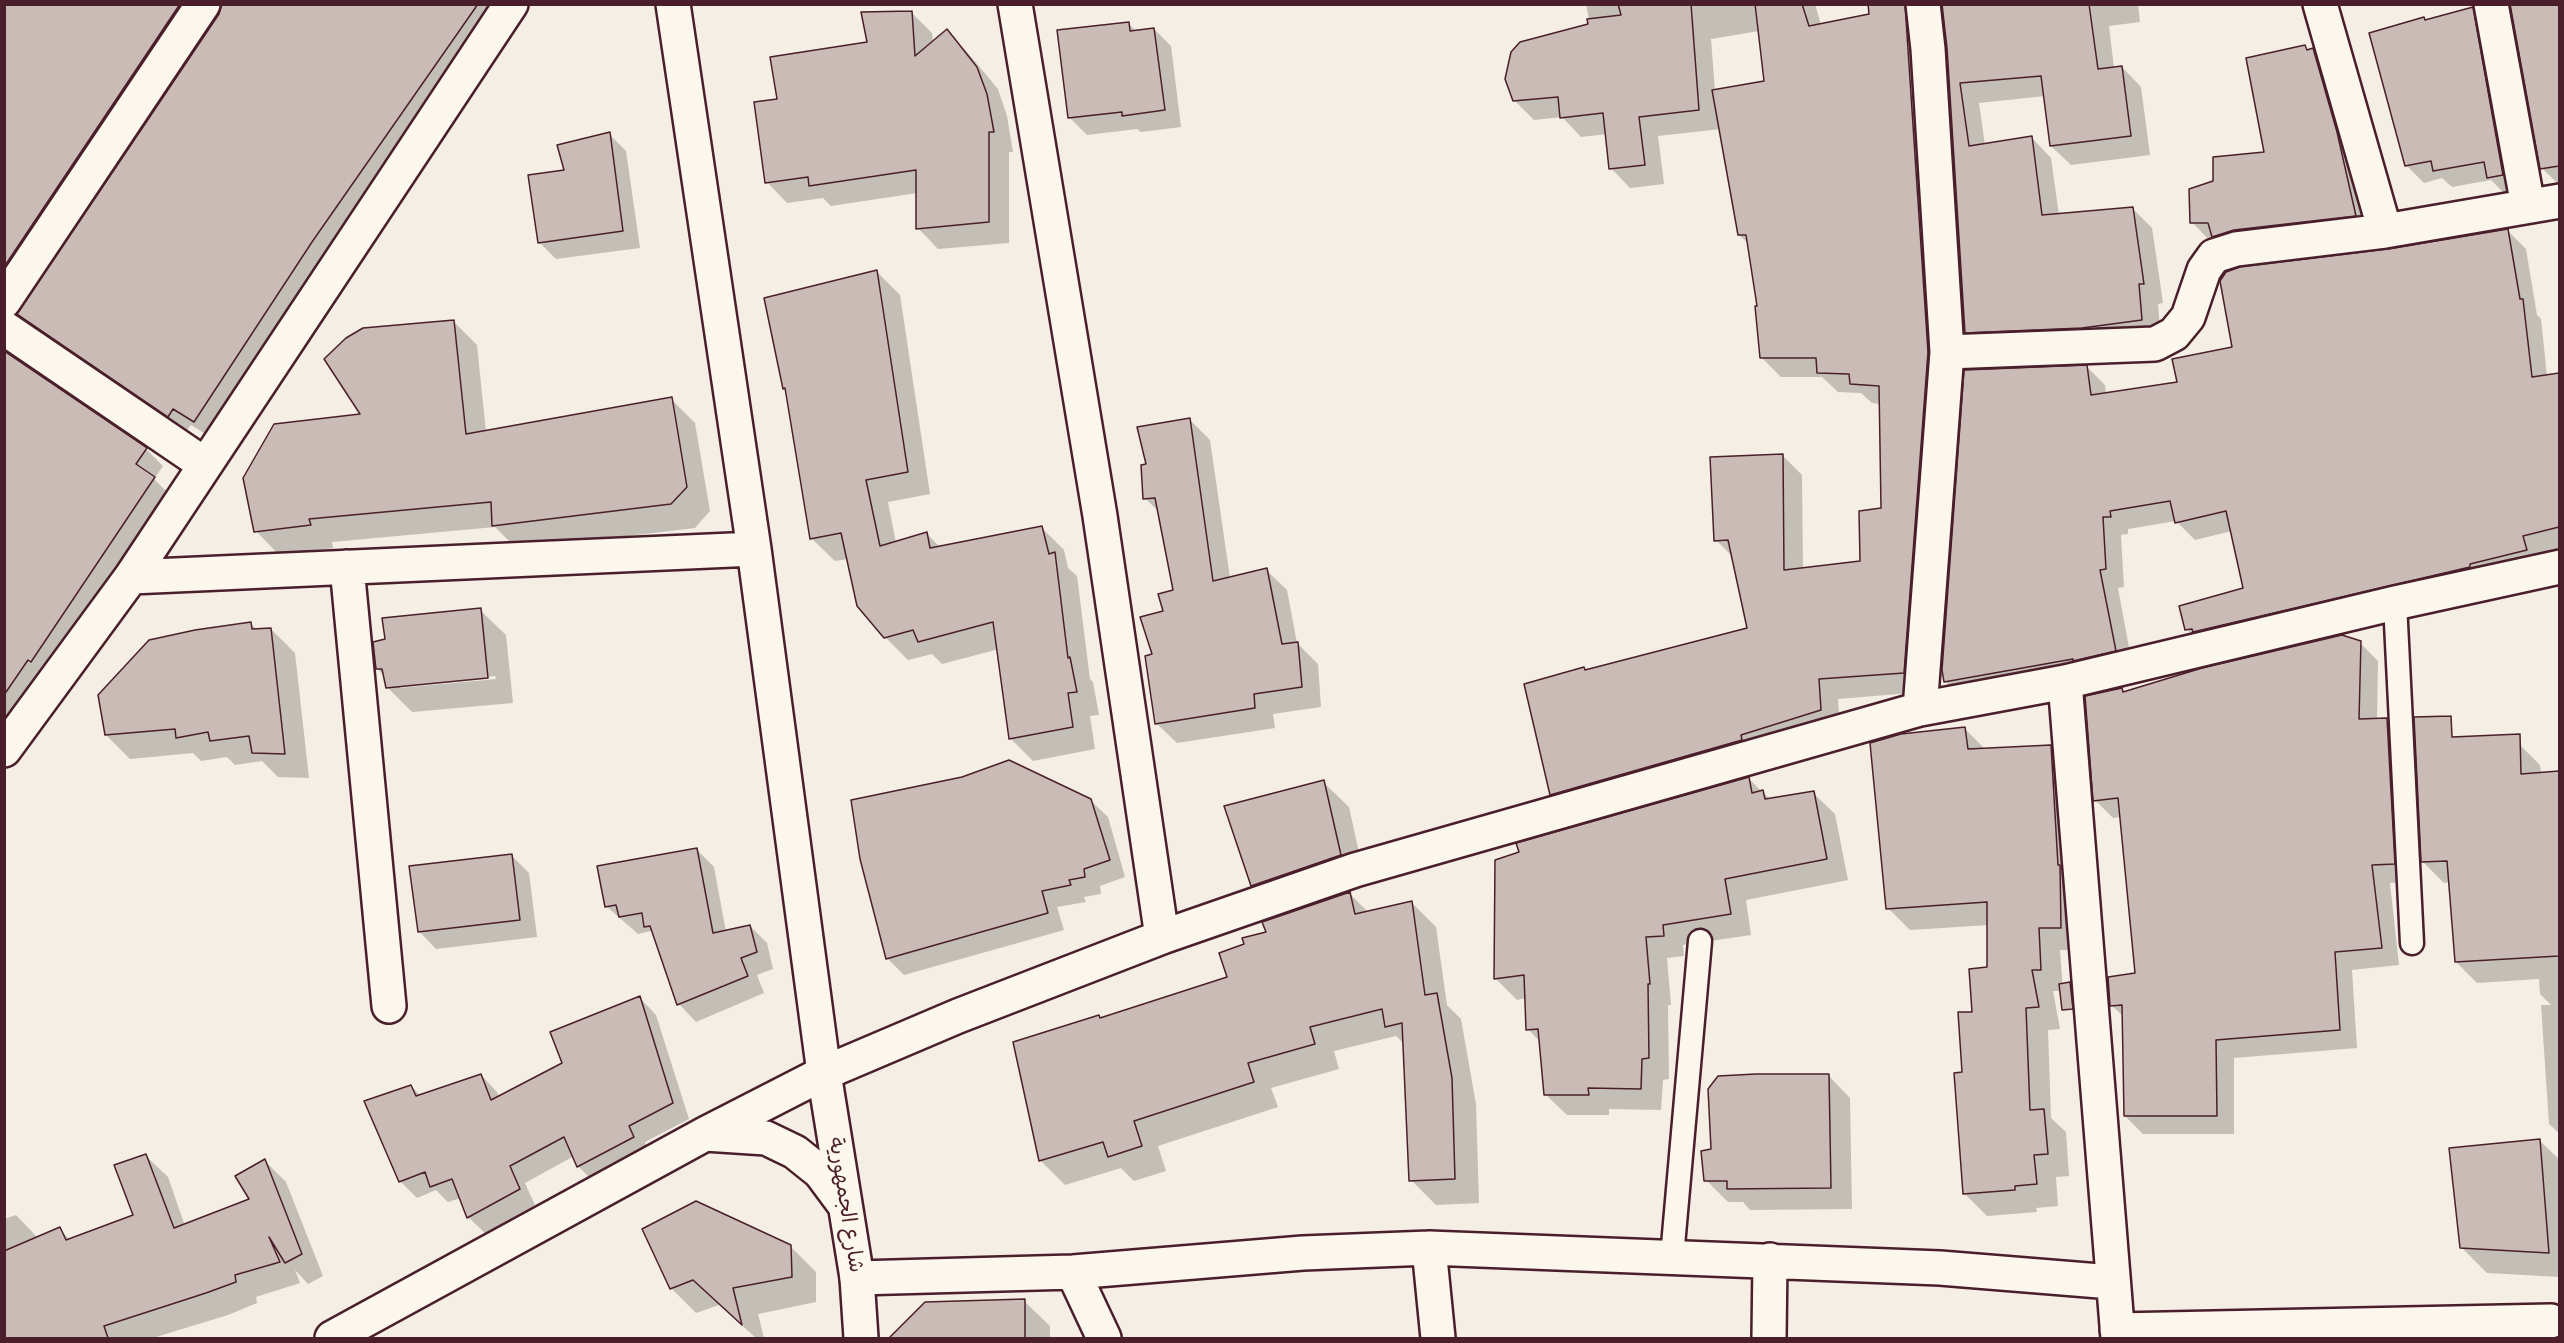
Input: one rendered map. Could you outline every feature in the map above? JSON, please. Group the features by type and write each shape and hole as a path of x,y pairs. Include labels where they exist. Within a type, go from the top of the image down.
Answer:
{"street":[{"path":"4,301 203,4"},
{"name":"شارع الجمهورية","path":"673,4 754,549 824,1073 857,1278 861,1338"},
{"path":"1015,4 1100,516 1162,937"},
{"path":"1920,709 1947,352 1928,49 1923,4"},
{"path":"2320,4 2385,231"},
{"path":"2491,4 2528,206"},
{"path":"4,750 130,577 510,5"},
{"path":"1947,352 2155,344 2174,334 2188,317 2204,270 2214,256 2236,249 2385,231 2559,201"},
{"path":"4,328 204,464"},
{"path":"130,577 754,549"},
{"path":"347,567 389,1006"},
{"path":"332,1338 705,1134 824,1073 958,1016 1162,937 1355,870 1920,709 2065,682 2395,603 2559,567"},
{"path":"2065,682 2117,1334 2551,1321"},
{"path":"705,1134 766,1138 795,1152 820,1172 846,1207"},
{"path":"857,1278 1073,1272 1303,1253 1429,1248 1940,1268 2112,1282"},
{"path":"1429,1248 1438,1338"},
{"path":"1769,1338 1770,1260"},
{"path":"1073,1272 1104,1338"}],"lane":[{"path":"2395,603 2412,943"},
{"path":"1672,1257 1700,941"}],"building":[{"path":"4,4 180,4 4,267"},
{"path":"222,4 478,4 312,242 194,422 173,409 168,417 17,314 219,14"},
{"path":"1618,4 1691,4 1699,110 1639,117 1645,165 1609,169 1603,113 1560,118 1558,97 1513,101 1505,79 1511,52 1520,42 1588,24 1587,19 1621,15"},
{"path":"1755,4 1802,4 1809,26 1869,14 1868,4 1905,4 1928,352 1904,673 1819,679 1821,710 1741,735 1742,740 1550,795 1524,684 1584,667 1585,670 1747,628 1728,540 1714,541 1710,457 1783,454 1784,570 1860,561 1859,511 1881,508 1879,386 1850,384 1849,374 1817,373 1816,358 1760,358 1755,306 1757,306 1746,235 1738,235 1712,90 1764,81"},
{"path":"1942,4 2089,4 2098,69 2122,66 2131,136 2050,146 2041,76 1960,83 1969,146 2032,136 2042,215 2133,207 2144,284 2139,284 2142,320 2082,328 1965,333 1947,48"},
{"path":"2510,4 2559,4 2559,166 2540,169"},
{"path":"2473,7 2503,175 2487,178 2484,162 2433,171 2431,161 2405,166 2369,33 2424,17 2425,20"},
{"path":"912,11 915,56 947,29 977,67 987,94 994,132 989,132 989,222 916,229 916,170 809,186 808,177 765,183 754,102 777,99 770,57 867,42 861,12"},
{"path":"1129,22 1130,31 1154,28 1165,110 1122,116 1122,112 1068,118 1057,30"},
{"path":"2305,45 2307,50 2313,48 2337,132 2356,216 2234,230 2212,237 2208,223 2190,223 2189,189 2213,181 2213,157 2264,152 2246,58"},
{"path":"610,132 623,231 538,243 528,175 564,170 557,145"},
{"path":"2508,229 2520,299 2523,299 2532,377 2559,373 2559,527 2523,536 2527,550 2470,564 2470,567 2193,632 2192,629 2185,630 2179,606 2243,588 2226,511 2175,523 2170,501 2110,511 2111,517 2103,517 2106,569 2100,570 2116,651 2073,661 2073,659 1944,682 1942,670 1964,370 2087,365 2091,395 2177,382 2172,359 2232,347 2220,281 2226,272 2240,267 2388,249"},
{"path":"877,270 908,472 866,480 880,546 927,532 930,548 1042,526 1049,554 1055,552 1068,658 1070,657 1077,692 1068,693 1073,727 1009,739 993,622 918,642 913,630 884,638 857,606 841,533 810,539 785,388 783,389 764,298"},
{"path":"454,320 466,434 672,397 687,487 671,504 492,526 491,502 309,519 311,525 254,532 243,478 274,424 360,414 324,359 346,338 363,328"},
{"path":"4,351 147,448 136,464 155,477 31,662 28,660 4,695"},
{"path":"1190,418 1213,581 1267,568 1282,644 1298,642 1302,687 1254,694 1255,708 1155,724 1145,656 1152,654 1140,617 1163,611 1158,594 1173,590 1155,498 1143,499 1141,465 1146,464 1137,427"},
{"path":"481,608 488,678 386,688 382,669 376,669 373,642 385,639 382,618"},
{"path":"251,622 252,629 271,628 285,754 252,753 249,736 210,741 208,732 176,738 175,729 105,735 98,695 149,640 195,630"},
{"path":"2342,635 2361,641 2359,719 2387,718 2395,864 2372,865 2382,948 2335,952 2340,1030 2216,1040 2217,1116 2124,1116 2122,1005 2110,1006 2108,977 2135,973 2118,798 2093,801 2085,696 2122,688 2123,692 2202,668"},
{"path":"2451,716 2452,737 2520,734 2521,774 2559,771 2559,956 2455,962 2447,861 2421,862 2414,717"},
{"path":"1965,727 1968,749 2051,745 2058,865 2060,865 2061,928 2039,928 2041,970 2032,970 2039,1007 2026,1008 2030,1110 2044,1109 2048,1154 2034,1155 2037,1184 2015,1186 2015,1190 1963,1194 1954,1073 1962,1072 1958,1012 1972,1012 1969,969 1987,967 1987,902 1886,909 1870,743 1901,734"},
{"path":"1009,760 1091,799 1110,860 1084,869 1085,877 1069,880 1071,885 1042,891 1048,913 886,959 860,859 851,800 962,777"},
{"path":"1749,777 1752,793 1763,790 1765,799 1814,791 1827,859 1725,879 1731,914 1663,925 1664,936 1646,937 1650,984 1648,984 1649,1058 1642,1059 1641,1089 1588,1088 1589,1095 1544,1095 1538,1029 1526,1030 1524,975 1494,979 1495,860 1519,852 1516,843"},
{"path":"1324,780 1341,855 1251,886 1224,806"},
{"path":"697,848 713,933 750,925 757,952 741,958 748,976 677,1005 650,926 644,927 642,913 619,917 616,905 605,907 597,866"},
{"path":"512,854 520,920 418,932 409,866"},
{"path":"1350,892 1355,914 1412,901 1425,995 1437,993 1452,1078 1455,1179 1409,1181 1402,1023 1385,1027 1382,1009 1310,1027 1315,1044 1248,1063 1254,1082 1134,1121 1142,1146 1108,1157 1103,1142 1039,1161 1013,1042 1099,1015 1100,1018 1227,977 1219,953 1244,944 1242,938 1266,932 1262,922"},
{"path":"2070,982 2073,1009 2062,1010 2059,984"},
{"path":"640,996 673,1103 629,1126 634,1137 577,1167 564,1137 510,1166 520,1189 467,1218 452,1179 430,1187 425,1172 399,1182 364,1101 411,1085 416,1096 481,1074 491,1100 562,1063 550,1032"},
{"path":"1829,1074 1831,1188 1727,1189 1727,1181 1704,1181 1701,1151 1711,1149 1708,1089 1718,1076"},
{"path":"2540,1139 2549,1253 2460,1248 2449,1148"},
{"path":"146,1154 174,1228 249,1199 235,1176 265,1159 302,1254 285,1263 269,1237 280,1262 235,1275 236,1282 206,1293 104,1326 108,1338 4,1338 4,1251 60,1227 66,1240 133,1215 114,1165"},
{"path":"696,1201 791,1245 792,1277 733,1288 742,1325 693,1280 670,1289 642,1229"},
{"path":"1025,1299 1025,1338 889,1338 925,1302"}]}
